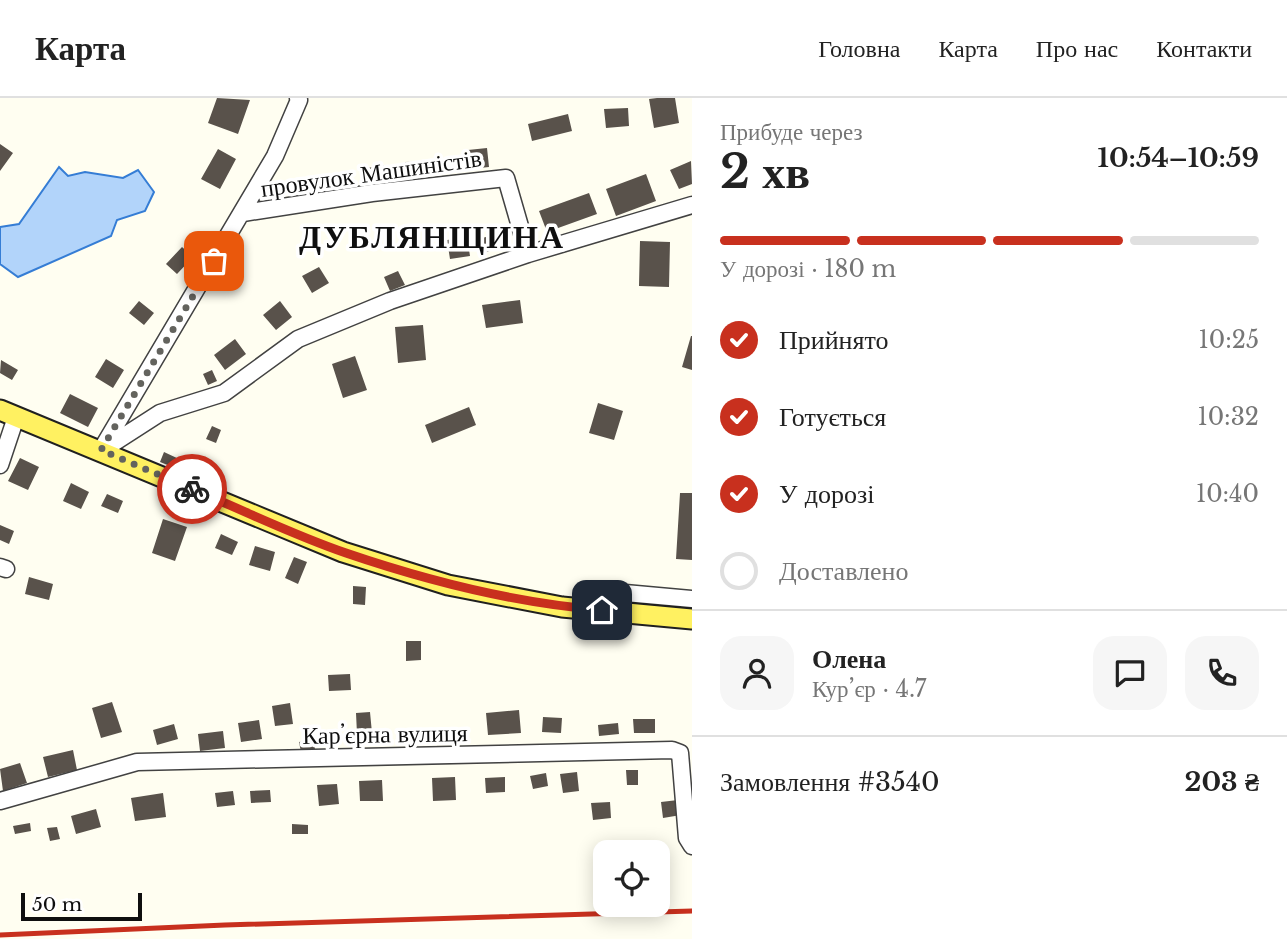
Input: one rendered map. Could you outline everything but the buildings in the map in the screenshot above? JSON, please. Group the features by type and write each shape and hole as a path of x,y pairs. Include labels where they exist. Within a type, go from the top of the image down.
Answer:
{"main road":[{"path":"8,414 344,552 448,585 579,608 692,619"}],"street":[{"path":"101,450 243,213 275,156 299,99"},
{"name":"провулок Машиністів","path":"243,213 372,193 506,178 528,254"},
{"path":"101,450 160,413 224,393 298,339 390,301 528,254 692,205"},
{"path":"0,465 8,447 8,414"},
{"path":"579,608 603,592 692,599"},
{"name":"Карʼєрна вулиця","path":"0,801 137,762 672,750 680,753 687,838 692,846"}],"water":[{"path":"59,167 68,176 85,172 123,178 138,170 154,192 145,211 117,220 111,236 18,277 0,264 0,227 19,224"}],"railway":[{"path":"0,935 225,925 692,911"}],"way so far":[{"path":"192,489 101,450 214,261"}],"district":[{"name":"ДУБЛЯНЩИНА","path":"432,237"}],"route":[{"path":"192,489 344,552 448,585 562,607 602,610"}]}
